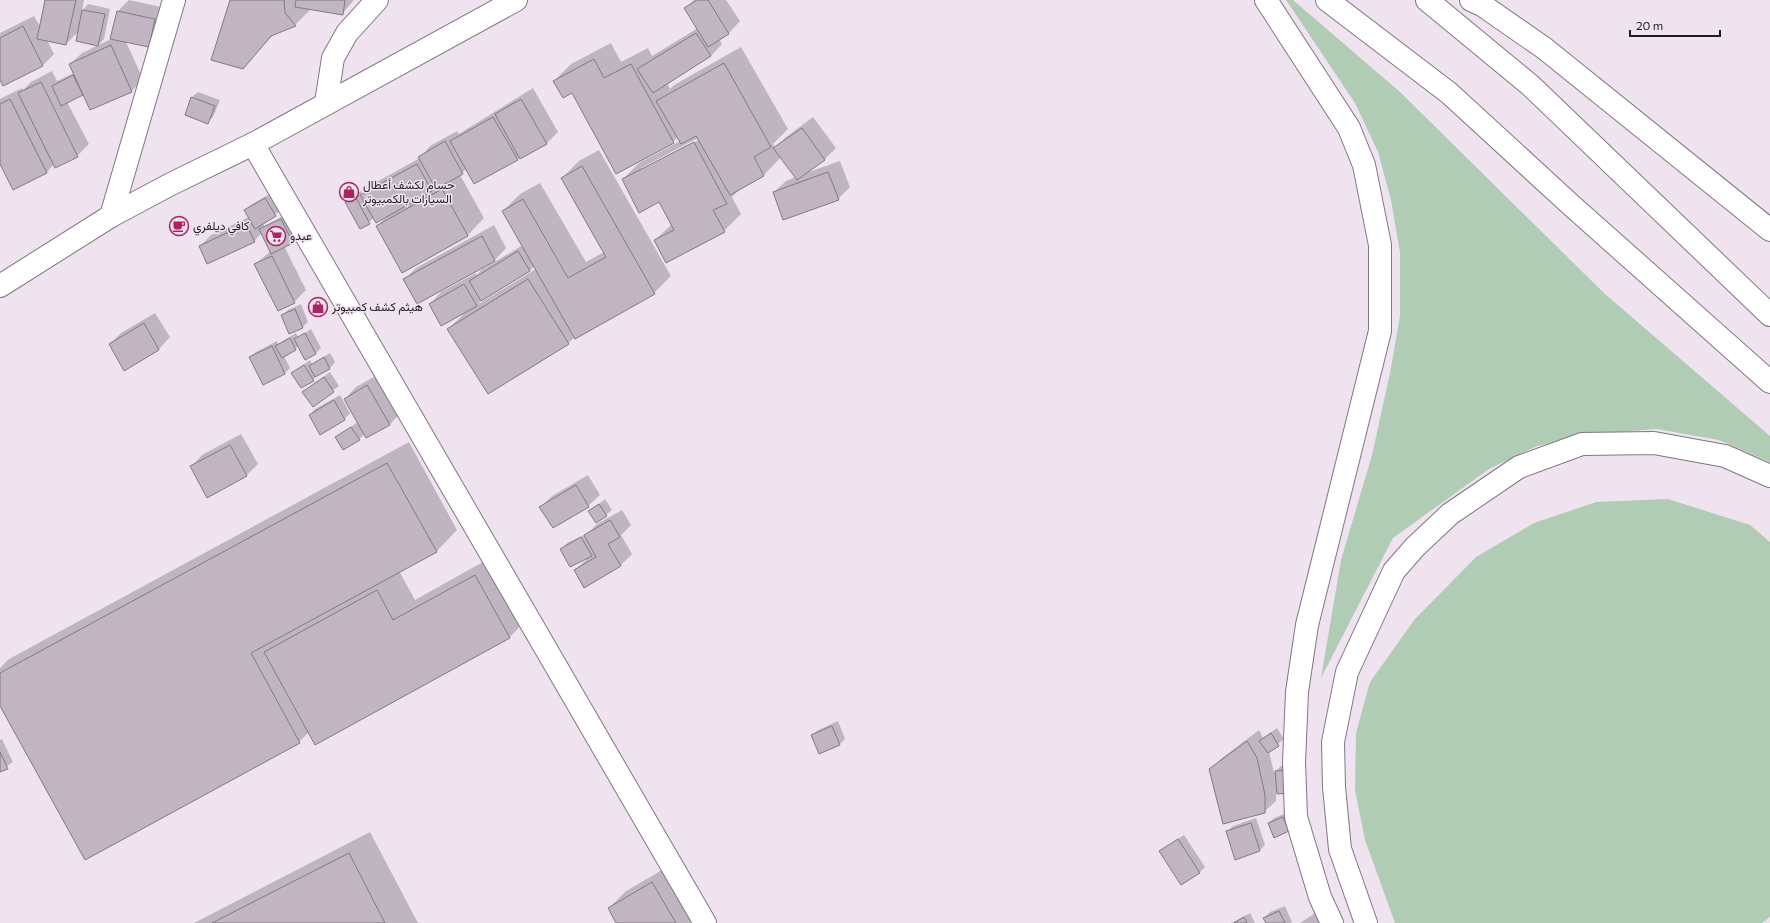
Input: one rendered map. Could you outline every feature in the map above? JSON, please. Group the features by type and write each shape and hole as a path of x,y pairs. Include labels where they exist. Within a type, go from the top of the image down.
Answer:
{"main road":[{"path":"111,216 174,0"},
{"path":"326,103 330,69 333,58 347,33 377,0"},
{"path":"0,286 111,216 171,184 253,144 516,0"},
{"path":"1266,0 1349,128 1364,165 1380,245 1380,331 1306,625 1297,692 1294,762 1296,817 1320,897 1332,923"},
{"path":"1327,0 1449,93 1571,205 1770,382"},
{"path":"1427,0 1530,84 1770,315"},
{"path":"1471,0 1482,5 1544,48 1770,230"},
{"path":"253,144 705,923"},
{"path":"1366,923 1340,849 1334,788 1333,742 1347,672 1394,571 1410,553 1450,514 1518,466 1582,444 1654,443 1725,456 1770,476"}],"green space":[{"path":"1286,0 1293,0 1400,92 1605,294 1770,436 1770,462 1719,440 1657,429 1594,434 1537,446 1489,469 1393,538 1321,678 1341,560 1372,455 1390,373 1400,316 1400,253 1391,200 1378,152 1355,103"},
{"path":"1668,499 1750,525 1770,542 1770,917 1762,923 1395,923 1365,840 1355,790 1356,733 1370,682 1415,619 1476,557 1534,523 1596,502"}],"building":[{"path":"45,0 76,0 66,45 37,39"},
{"path":"230,0 284,0 285,13 296,26 271,36 243,69 211,60"},
{"path":"296,0 345,0 343,15 295,7"},
{"path":"697,0 708,0 729,34 708,47 684,8"},
{"path":"82,10 105,14 98,46 76,41"},
{"path":"117,11 155,19 149,47 110,39"},
{"path":"23,26 43,66 3,86 0,80 0,38"},
{"path":"696,33 711,56 653,93 637,69"},
{"path":"111,45 132,92 90,110 69,64"},
{"path":"594,59 604,78 631,64 674,143 616,174 572,93 563,98 553,81"},
{"path":"724,63 771,147 754,157 764,176 730,195 696,136 681,144 656,101"},
{"path":"73,75 83,95 61,106 52,86"},
{"path":"41,82 78,157 55,168 18,93"},
{"path":"191,97 215,106 208,124 185,115"},
{"path":"10,99 47,173 13,190 0,164 0,104"},
{"path":"521,99 547,144 520,159 495,114"},
{"path":"493,117 518,160 474,184 450,141"},
{"path":"802,128 825,160 797,180 773,148"},
{"path":"445,141 463,174 436,189 418,157"},
{"path":"694,142 727,204 713,210 725,232 666,263 654,240 674,230 659,202 639,213 622,179"},
{"path":"417,164 432,191 376,223 360,195"},
{"path":"582,166 655,294 575,339 502,211 523,199 568,278 606,257 561,178"},
{"path":"828,172 839,200 783,220 773,192"},
{"path":"442,189 468,236 402,273 376,226"},
{"path":"355,196 370,224 360,229 345,202"},
{"path":"265,198 276,216 255,229 244,210"},
{"name":"عبدو","path":"281,219 293,243 271,254 259,229"},
{"path":"246,224 255,242 207,264 199,246"},
{"path":"482,236 495,261 417,304 403,279"},
{"path":"518,251 530,271 481,301 469,281"},
{"path":"272,256 295,303 278,311 254,264"},
{"path":"528,279 569,344 488,394 447,329"},
{"path":"464,284 477,306 441,326 429,304"},
{"path":"295,309 303,328 289,334 281,315"},
{"path":"144,323 159,350 124,371 109,344"},
{"path":"305,333 316,354 305,360 294,339"},
{"path":"290,338 296,350 282,358 275,346"},
{"path":"272,346 285,374 263,385 249,357"},
{"path":"324,357 330,369 315,377 309,366"},
{"path":"304,365 314,381 301,388 291,373"},
{"path":"324,377 334,392 313,407 302,392"},
{"path":"367,385 390,425 366,438 344,399"},
{"path":"334,400 345,420 320,435 309,415"},
{"path":"351,427 360,440 343,450 335,437"},
{"path":"230,445 247,476 207,498 190,466"},
{"path":"387,463 437,552 251,653 300,743 85,860 0,706 0,673"},
{"path":"576,485 589,507 553,528 539,507"},
{"path":"599,504 607,516 596,523 588,511"},
{"path":"610,520 620,537 608,544 621,566 584,588 574,570 596,557 584,535"},
{"path":"581,537 592,556 570,567 560,549"},
{"path":"475,575 510,638 315,745 264,652 377,590 393,620"},
{"path":"832,726 840,745 819,754 811,735"},
{"path":"1271,733 1279,746 1268,753 1259,741"},
{"path":"1247,741 1257,758 1265,795 1265,813 1223,824 1209,769"},
{"path":"0,752 8,769 0,772"},
{"path":"1287,770 1289,793 1277,794 1275,771"},
{"path":"1283,817 1289,831 1274,838 1268,823"},
{"path":"1251,823 1260,851 1235,860 1226,831"},
{"path":"1178,839 1200,873 1181,885 1159,851"},
{"path":"349,853 385,923 212,923"},
{"path":"652,882 676,923 616,923 608,908"},
{"path":"1279,911 1285,923 1266,923 1263,918"},
{"path":"1244,917 1247,923 1234,923"}],"place":[{"name":"حسام لكشف أعطال السيارات بالكمبيوتر","path":"349,192"},
{"name":"كافي ديلفري","path":"179,226"},
{"name":"عبدو","path":"276,236"},
{"name":"هيثم كشف كمبيوتر","path":"318,307"}]}
